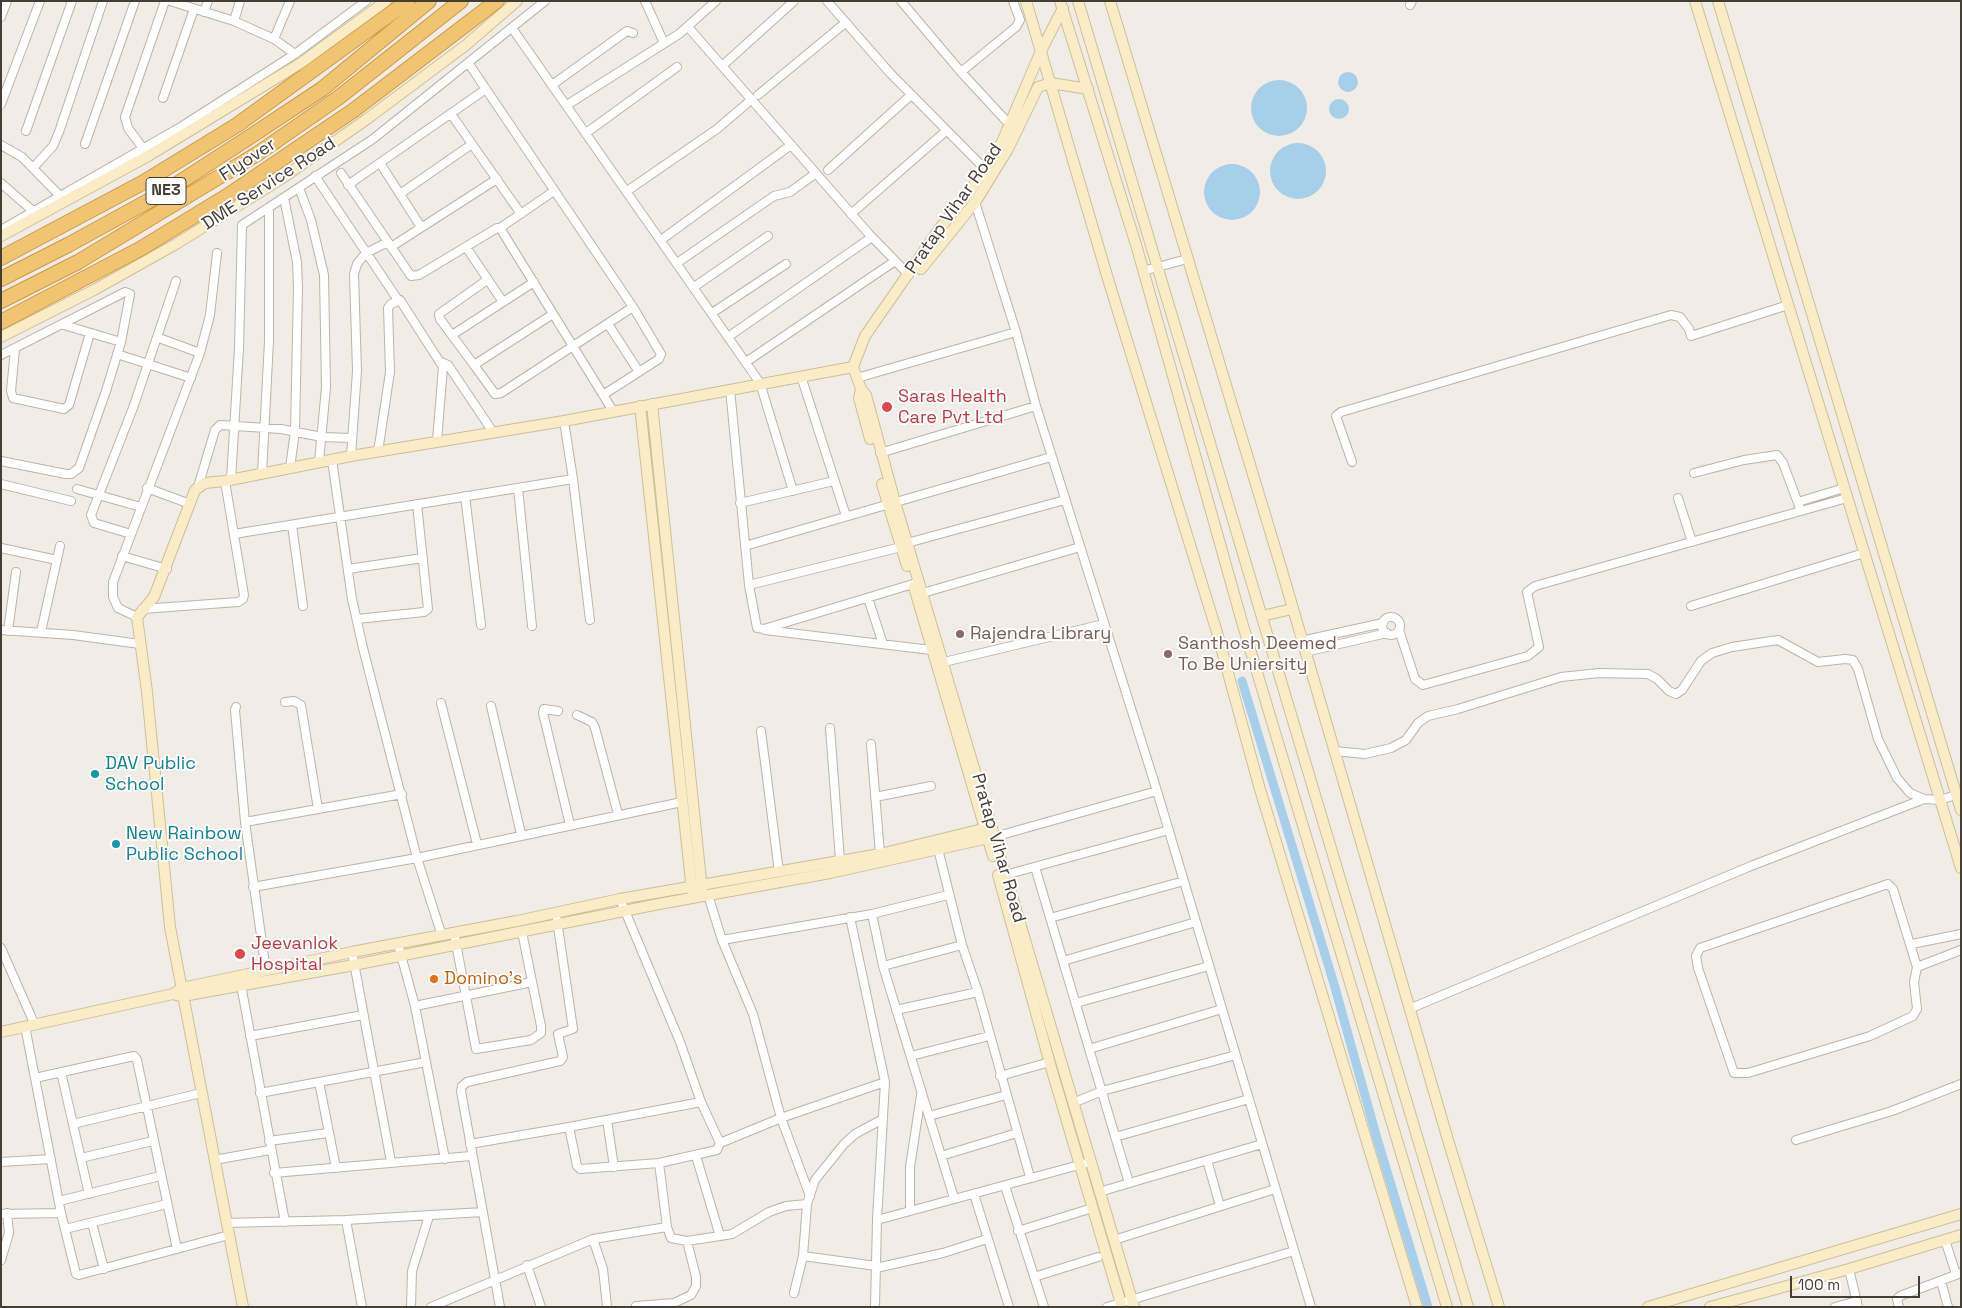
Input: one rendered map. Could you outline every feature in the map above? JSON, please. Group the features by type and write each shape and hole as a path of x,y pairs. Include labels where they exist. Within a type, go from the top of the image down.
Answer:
{"highway":[{"name":"Flyover","path":"1,258 144,182 237,125 408,1"},
{"name":"NE3","path":"1,278 68,246 163,193 237,146 322,89 429,1"},
{"name":"NE3","path":"1,301 78,262 257,154 338,98 461,1"},
{"name":"Flyover","path":"1,322 140,249 227,196 362,105 497,1"}],"street":[{"path":"1,17 7,1"},
{"path":"1,104 40,1"},
{"path":"26,131 72,1"},
{"path":"33,168 53,146 59,132 103,1"},
{"path":"85,144 135,1"},
{"path":"146,153 128,128 125,117 165,1"},
{"path":"204,12 208,1"},
{"path":"234,21 240,1"},
{"path":"274,39 290,1"},
{"path":"146,153 295,54 366,1"},
{"path":"2,231 146,153 301,63 386,1"},
{"name":"DME Service Road","path":"1,337 160,254 281,179 367,119 466,45 517,1"},
{"path":"217,253 210,315 200,353 192,378 147,488 112,582 113,597 118,608 139,613 238,602 243,599 228,480 239,348 240,228 315,176 373,139 469,64 545,1"},
{"path":"644,1 664,43"},
{"path":"567,105 688,27 716,1"},
{"path":"722,66 794,1"},
{"path":"827,1 911,95 985,169"},
{"path":"902,1 961,72 1010,125"},
{"path":"961,72 1016,27 1020,20 1013,1"},
{"path":"1026,1 1027,15 1051,82 1108,279 1216,629 1259,786 1418,1307"},
{"path":"1078,1 1468,1307"},
{"path":"1110,1 1215,348 1409,1009 1499,1307"},
{"path":"1695,1 1961,868"},
{"path":"1718,1 1961,810"},
{"path":"175,2 234,21 274,39 295,54"},
{"path":"1061,5 1143,271 1242,622 1448,1307"},
{"name":"Pratap Vihar Road","path":"891,503 866,395 861,389 852,367 865,336 940,228 972,197 985,169 1010,125 1061,5"},
{"path":"163,98 194,9"},
{"path":"758,94 845,23"},
{"path":"688,27 872,237 909,275"},
{"path":"512,28 760,383 793,491"},
{"path":"552,85 627,30 633,33"},
{"path":"469,64 633,307 661,354 659,359 603,395"},
{"path":"586,134 677,67"},
{"path":"1051,82 1088,90"},
{"name":"Pratap Vihar Road","path":"860,349 870,340 1008,149 1036,89 1041,84 1051,82"},
{"path":"348,185 486,89"},
{"path":"828,170 911,95"},
{"path":"627,191 717,129 751,100"},
{"path":"451,114 521,214"},
{"path":"852,214 946,131"},
{"path":"400,194 472,144"},
{"path":"1,145 22,157 63,199"},
{"path":"661,240 791,146"},
{"path":"380,163 421,227"},
{"path":"341,173 406,272 413,277 500,228 554,191"},
{"path":"677,263 774,196 790,192 816,173"},
{"path":"315,176 441,362 443,375 437,441"},
{"path":"351,456 358,371 354,281 358,264 366,253 390,245 497,180"},
{"path":"1,182 34,212"},
{"path":"300,188 316,238 324,275 327,355 320,462"},
{"path":"972,197 1016,332 1036,406 1169,830 1311,1307"},
{"path":"284,198 297,262 298,309 294,431 290,468"},
{"path":"2,231 34,212 63,199"},
{"path":"262,474 269,342 269,208"},
{"path":"500,228 613,411"},
{"path":"694,287 768,236"},
{"path":"728,337 872,237"},
{"path":"466,247 502,302"},
{"path":"1143,271 1187,259"},
{"path":"746,362 895,261"},
{"path":"712,313 786,264"},
{"path":"488,280 441,310 439,314 440,319 493,392 498,394 633,307"},
{"path":"131,534 94,523 91,515 149,363 176,281"},
{"path":"452,335 534,282"},
{"path":"1,355 128,292 130,298 118,354 79,468 75,472 66,474 1,461"},
{"path":"378,452 390,372 388,308 398,300"},
{"path":"1352,462 1336,416 1341,412 1671,315 1680,317 1689,329 1691,336 1788,305"},
{"path":"474,365 553,314"},
{"path":"608,324 639,372"},
{"path":"64,325 121,342"},
{"path":"857,378 1016,332"},
{"path":"15,349 11,391 13,398 64,409 69,405 90,333"},
{"path":"158,338 200,353"},
{"path":"118,354 192,378"},
{"path":"441,362 448,365 494,432"},
{"path":"198,487 205,483 262,474 351,456 564,421 852,367"},
{"path":"801,376 846,516"},
{"name":"Pratap Vihar Road","path":"861,389 859,398 904,545 931,650 961,734"},
{"path":"730,390 740,503 755,624 761,630 931,650"},
{"path":"652,404 677,707 682,802 696,885 722,940 753,1014 781,1118 809,1200"},
{"path":"640,406 677,707 696,885"},
{"path":"880,453 1036,406"},
{"path":"564,421 590,620"},
{"path":"243,1307 201,1093 179,993 170,927 140,644 139,613 154,597 166,569 198,487 217,426 264,427 322,437 352,438"},
{"path":"1694,473 1744,460 1777,455 1784,463 1801,511"},
{"path":"745,546 1052,457"},
{"path":"332,460 357,620 418,858 442,936"},
{"path":"234,534 573,479"},
{"path":"740,503 834,480"},
{"path":"1,484 70,501"},
{"path":"147,488 190,504"},
{"path":"518,488 532,626"},
{"path":"77,489 141,507"},
{"path":"1798,502 1846,493"},
{"path":"1302,641 1383,623 1389,618 1395,618 1399,622 1399,630 1415,679 1423,686 1528,656 1539,647 1527,592 1534,586 1801,511 1846,493"},
{"path":"465,496 481,625"},
{"path":"1678,498 1692,542"},
{"path":"749,585 904,545 1065,500"},
{"path":"357,620 424,612 428,609 417,504"},
{"path":"292,524 303,606"},
{"name":"Pratap Vihar Road","path":"904,545 923,593 944,662 961,734 1050,1062 1086,1163 1099,1192 1133,1303"},
{"path":"41,632 60,546"},
{"path":"923,593 1080,547"},
{"path":"1,548 57,560"},
{"path":"1691,606 1864,553"},
{"path":"122,556 166,569"},
{"path":"348,569 423,558"},
{"path":"16,572 4,630 41,632 140,644"},
{"path":"761,630 913,584"},
{"path":"868,598 883,644"},
{"path":"1262,616 1292,609"},
{"path":"1383,623 1383,629 1387,633"},
{"path":"944,662 1104,624"},
{"path":"1305,652 1387,633 1395,634 1399,630"},
{"path":"1334,751 1365,754 1391,748 1406,740 1418,723 1428,716 1458,709 1561,677 1599,673 1648,674 1657,679 1669,691 1676,694 1682,690 1701,661 1712,654 1732,648 1778,640 1818,662 1853,660 1858,669 1874,729 1890,764 1905,789 1924,799 1940,800 1956,795"},
{"path":"285,702 294,701 301,705 318,809"},
{"path":"441,703 477,844"},
{"path":"491,706 521,834"},
{"path":"236,707 245,822 266,971"},
{"path":"558,711 544,709 543,714 570,825"},
{"path":"577,715 592,722 595,728 618,814"},
{"path":"830,728 840,860"},
{"path":"761,731 779,872"},
{"path":"871,744 880,854"},
{"path":"875,797 931,786"},
{"path":"1,1032 179,993 352,952 442,936 620,899 989,833 1157,791"},
{"path":"245,822 402,794"},
{"path":"1409,1009 1751,866 1924,799"},
{"path":"253,887 418,858 521,834 682,802"},
{"path":"1005,875 1169,830"},
{"path":"179,993 241,985 558,926 938,849 989,833"},
{"name":"Pratap Vihar Road","path":"989,833 1005,875 1073,1103 1086,1163 1122,1305"},
{"path":"938,849 962,945 978,992 1000,1076 1030,1177"},
{"path":"1035,867 1129,1183"},
{"path":"1050,918 1184,881"},
{"path":"1888,884 1893,889 1912,944 1917,966 1914,982 1917,1009 1910,1019 1870,1036 1741,1075 1734,1073 1729,1064 1696,956 1702,946 1888,884"},
{"path":"722,940 872,914 948,895"},
{"path":"620,899 720,1143"},
{"path":"500,1307 496,1278 471,1156 462,1086 482,1078 560,1061 563,1057 558,1034 573,1029 556,913"},
{"path":"872,914 883,966 954,1198"},
{"path":"850,917 885,1082 877,1220 875,1307"},
{"path":"1063,961 1196,922"},
{"path":"454,933 476,1049 531,1040 541,1033 542,1026 522,932"},
{"path":"1912,944 1961,934"},
{"path":"398,944 415,1006 445,1159"},
{"path":"883,966 962,945"},
{"path":"1,948 10,967 30,1025 35,1078 61,1213 76,1274 79,1275 104,1269 229,1235"},
{"path":"1917,966 1961,950"},
{"path":"352,952 391,1162"},
{"path":"1076,1003 1209,966"},
{"path":"1,970 10,967"},
{"path":"415,1006 532,982"},
{"path":"241,985 274,1173 285,1222"},
{"path":"896,1010 978,992"},
{"path":"1089,1049 1222,1009"},
{"path":"250,1036 363,1015"},
{"path":"911,1056 990,1036"},
{"path":"1073,1103 1102,1092 1236,1055"},
{"path":"35,1078 134,1056 137,1060 145,1106 177,1249"},
{"path":"260,1093 426,1062"},
{"path":"1000,1076 1050,1062"},
{"path":"61,1072 89,1194"},
{"path":"319,1082 336,1168"},
{"path":"569,1127 577,1166 580,1169 659,1163 717,1150 720,1143 781,1118 885,1082"},
{"path":"1796,1140 1892,1112 1961,1084"},
{"path":"73,1124 201,1093"},
{"path":"910,1210 910,1168 922,1093"},
{"path":"929,1116 1006,1095"},
{"path":"1115,1137 1249,1099"},
{"path":"470,1144 702,1102"},
{"path":"794,1293 803,1256 809,1200 815,1180 844,1144 856,1134 883,1119"},
{"path":"607,1120 614,1167"},
{"path":"214,1160 269,1145 328,1133"},
{"path":"942,1156 1017,1133"},
{"path":"81,1158 153,1141"},
{"path":"1099,1192 1262,1144"},
{"path":"274,1173 471,1156"},
{"path":"696,1156 720,1236"},
{"path":"1,1162 51,1159"},
{"path":"1207,1160 1220,1206"},
{"path":"659,1163 667,1227 671,1238 687,1241 732,1234 769,1212 809,1200"},
{"path":"877,1220 1086,1163"},
{"path":"59,1202 160,1176"},
{"path":"1005,1186 1044,1307"},
{"path":"1114,1240 1276,1189"},
{"path":"974,1194 1009,1307"},
{"path":"65,1229 167,1204"},
{"path":"1018,1231 1086,1210"},
{"path":"226,1223 346,1220 483,1212"},
{"path":"1,1260 9,1233 4,1214 61,1213"},
{"path":"1648,1307 1680,1302 1961,1214"},
{"path":"411,1307 412,1272 429,1216"},
{"path":"346,1220 362,1307"},
{"path":"92,1223 104,1269"},
{"path":"431,1307 496,1278 593,1239 667,1227"},
{"path":"1710,1307 1849,1270 1961,1235"},
{"path":"593,1239 603,1269 607,1307"},
{"path":"803,1256 876,1267 944,1253 987,1239"},
{"path":"1899,1307 1899,1297 1958,1274 1945,1240"},
{"path":"636,1306 674,1302 691,1295 696,1286 696,1277 687,1241"},
{"path":"1107,1307 1133,1303 1294,1251"},
{"path":"1034,1277 1098,1257"},
{"path":"527,1265 541,1307"},
{"path":"1836,1307 1858,1304 1849,1270"},
{"path":"1941,1281 1948,1307"}],"water":[{"path":"1344,72 1352,72 1358,78 1358,86 1352,92 1344,92 1338,86 1338,78"},
{"path":"1274,80 1284,80 1299,88 1305,97 1307,108 1305,119 1299,128 1284,136 1274,136 1263,131 1256,124 1251,113 1251,103 1256,92 1263,85"},
{"path":"1335,99 1343,99 1349,105 1349,113 1343,119 1335,119 1329,113 1329,105"},
{"path":"1293,143 1303,143 1318,151 1324,160 1326,171 1324,182 1318,191 1303,199 1293,199 1282,194 1275,187 1270,176 1270,166 1275,155 1282,148"},
{"path":"1227,164 1237,164 1252,172 1258,181 1260,192 1258,203 1252,212 1237,220 1227,220 1216,215 1209,208 1204,197 1204,187 1209,176 1216,169"}],"waterway":[{"path":"1242,681 1334,984 1376,1135 1428,1307"}],"place":[{"name":"Saras Health Care Pvt Ltd","path":"887,407"},
{"name":"Rajendra Library","path":"960,634"},
{"name":"Santhosh Deemed To Be Uniersity","path":"1168,654"},
{"name":"DAV Public School","path":"95,774"},
{"name":"New Rainbow Public School","path":"116,844"},
{"name":"Jeevanlok Hospital","path":"240,954"},
{"name":"Domino's","path":"434,979"}]}
